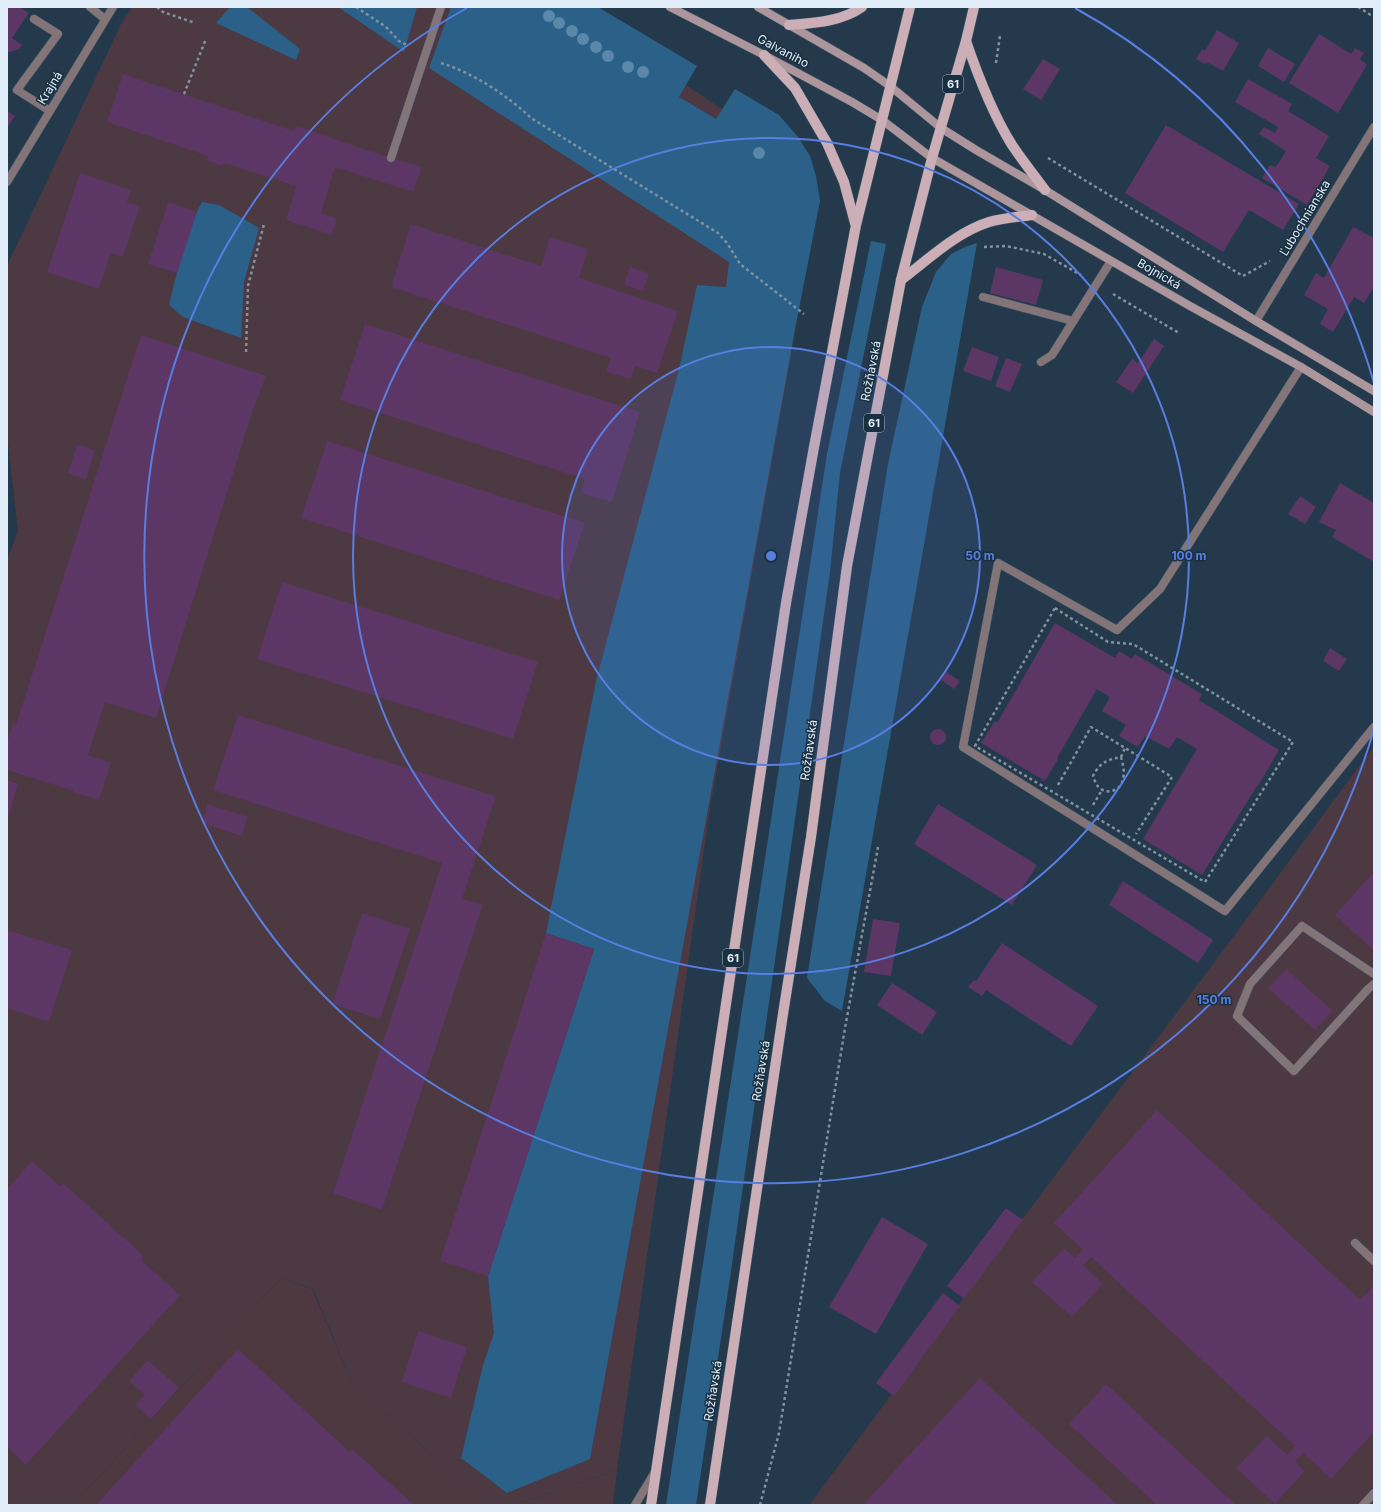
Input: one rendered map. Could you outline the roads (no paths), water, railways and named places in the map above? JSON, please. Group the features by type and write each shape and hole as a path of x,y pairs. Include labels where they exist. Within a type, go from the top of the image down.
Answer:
{"main road":[{"name":"Galvaniho","path":"670,7 852,102 882,120 932,158"},
{"name":"Galvaniho","path":"758,7 864,68 890,86 941,128"},
{"path":"789,25 827,21 854,13 862,7"},
{"name":"61","path":"651,1505 786,603 856,225 910,7"},
{"name":"Rožňavská","path":"710,1505 811,837 847,566 901,280 932,158 966,41 974,7"},
{"path":"966,41 977,73 997,117 1012,144 1045,190"},
{"path":"764,55 795,88 827,143 844,182 856,225"},
{"name":"Bojnická","path":"941,128 1045,190 1256,321 1374,391"},
{"name":"Bojnická","path":"932,158 1301,367 1374,412"},
{"path":"901,280 955,238 974,228 990,222 1032,215"}],"street":[{"path":"90,7 105,19"},
{"name":"Krajná","path":"7,182 113,7"},
{"path":"391,158 440,7"},
{"path":"34,19 58,34 17,90 50,111"},
{"name":"Ľubochnianska","path":"1256,321 1374,127"},
{"path":"1041,362 1052,355 1111,260"},
{"path":"982,297 1073,322"},
{"path":"1301,367 1160,588 1117,630 998,563 963,747 1225,911 1373,729"},
{"path":"1374,974 1302,926 1250,984 1237,1016 1294,1071 1374,984"},
{"path":"1356,1243 1374,1261"},
{"path":"635,1505 656,1470"},
{"path":"1363,1505 1374,1493"}]}
